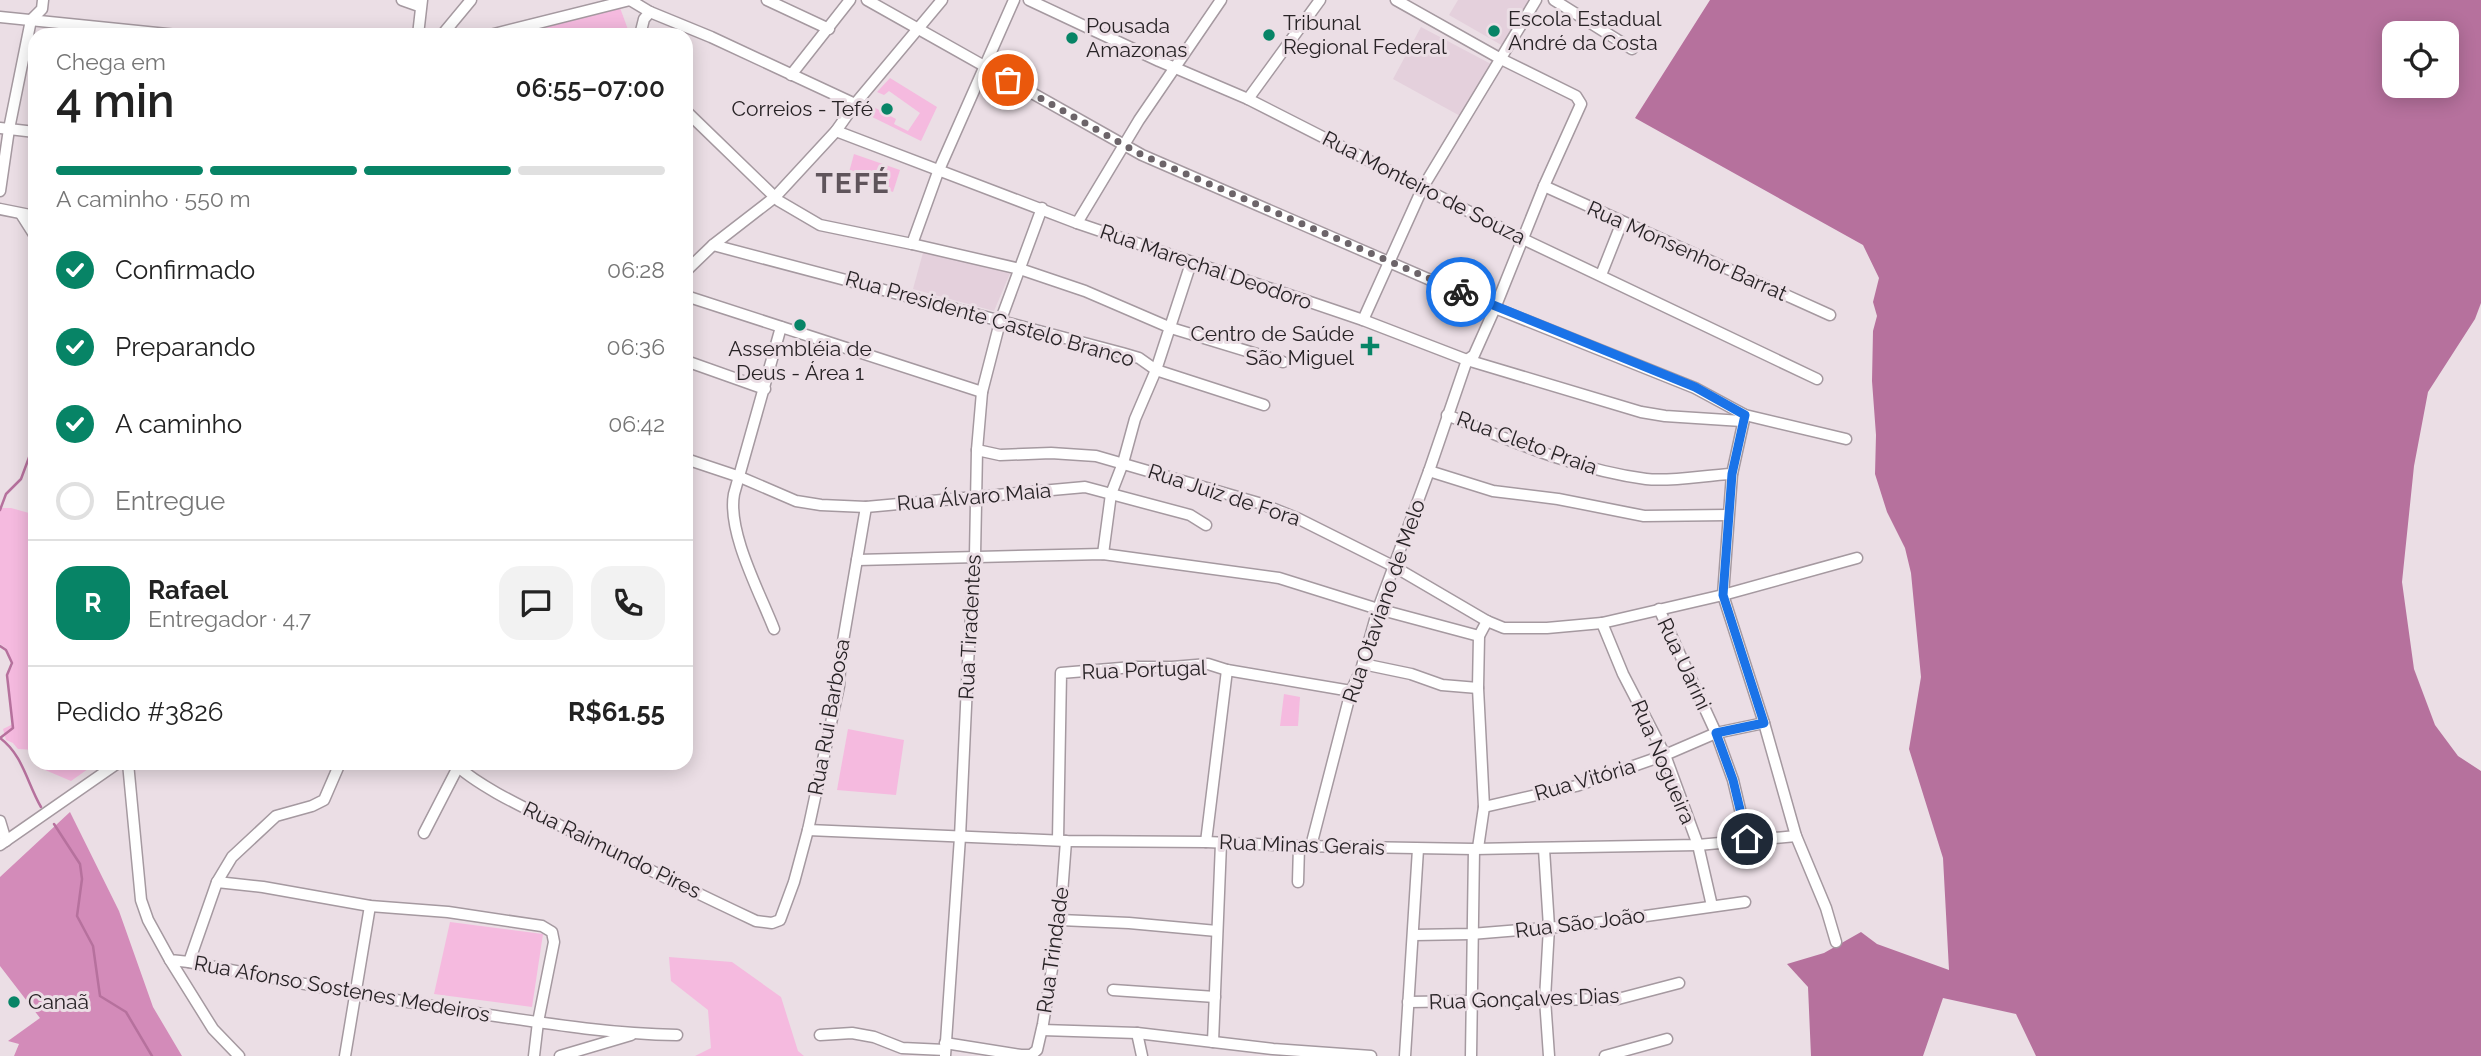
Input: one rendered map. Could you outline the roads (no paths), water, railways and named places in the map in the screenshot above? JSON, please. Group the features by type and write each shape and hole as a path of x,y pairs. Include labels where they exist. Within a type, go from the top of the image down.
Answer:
{"street":[{"path":"29,28 31,20 42,9 43,0"},
{"path":"402,0 421,3 419,28"},
{"path":"448,28 471,0"},
{"path":"518,28 630,0 650,12 689,28"},
{"path":"767,0 829,29"},
{"path":"791,75 849,0"},
{"path":"867,0 1142,155 1495,308 1695,387 1744,418 1846,439"},
{"path":"693,264 713,244 775,197 836,131 855,104 942,0"},
{"path":"912,244 938,172 1014,0"},
{"name":"Rua Monteiro de Souza","path":"1029,0 1174,68 1248,99 1523,239 1817,379"},
{"path":"1077,223 1174,68 1221,0"},
{"path":"1248,99 1320,0"},
{"path":"1396,0 1501,59"},
{"path":"1363,320 1423,187 1536,0"},
{"path":"1555,0 1633,49"},
{"path":"642,28 644,19 650,12"},
{"path":"0,17 100,28"},
{"path":"693,30 855,104"},
{"path":"0,191 5,128 28,32"},
{"name":"Rua Otaviano de Melo","path":"1311,846 1351,691 1363,664 1378,609 1467,360 1474,355 1544,186 1580,110 1580,100 1576,96 1501,59"},
{"path":"693,118 775,197 793,212 820,225 1020,269 1085,291 1171,328 1283,362"},
{"path":"5,128 28,131"},
{"name":"Rua Marechal Deodoro","path":"836,131 1077,223 1363,320 1467,360 1641,412 1665,416 1744,418"},
{"name":"Rua Monsenhor Barrat","path":"1544,186 1830,314"},
{"name":"Rua Tiradentes","path":"945,1050 960,837 982,392 1000,321 1042,208"},
{"path":"0,209 28,215"},
{"path":"21,214 28,225"},
{"path":"1601,275 1622,222"},
{"name":"Rua Presidente Castelo Branco","path":"713,244 1122,353 1139,358 1156,370 1264,405"},
{"path":"1103,554 1111,494 1135,419 1171,328 1191,263"},
{"path":"693,298 982,392"},
{"path":"774,629 733,522 732,505 781,327"},
{"path":"693,363 765,389"},
{"name":"Rua Cleto Praia","path":"1447,415 1560,460 1604,471 1649,479 1732,474"},
{"path":"1744,418 1732,474 1723,595 1797,836 1826,908 1836,942"},
{"name":"Rua Juiz de Fora","path":"978,450 1000,455 1051,453 1096,456 1262,504 1299,519 1393,566 1487,621 1504,628 1547,628 1602,623 1723,595 1857,558"},
{"name":"Rua Álvaro Maia","path":"693,461 740,477 796,501 821,505 866,507 1085,487 1190,515 1206,525"},
{"path":"1429,471 1493,491 1558,499 1644,516 1728,514"},
{"name":"Rua Rui Barbosa","path":"776,922 782,917 808,830 839,685 841,653 866,507"},
{"path":"858,560 1103,554 1279,578 1378,609 1479,636"},
{"name":"Rua Uarini","path":"1659,609 1716,733 1733,780 1747,839"},
{"path":"1471,1056 1471,934 1476,849 1484,807 1478,688 1479,636 1487,621"},
{"name":"Rua Nogueira","path":"1602,623 1623,674 1665,755 1698,845 1712,905"},
{"name":"Rua Portugal","path":"1061,673 1208,664 1227,670 1351,691"},
{"path":"1363,664 1411,674 1442,685 1478,688"},
{"path":"1206,842 1227,670"},
{"name":"Rua Trindade","path":"1031,1055 1037,1050 1042,1030 1060,920 1061,673"},
{"name":"Rua Vitória","path":"1484,807 1576,786 1665,755 1716,733 1764,723"},
{"path":"0,821 3,843 108,770"},
{"name":"Rua Afonso Sostenes Medeiros","path":"129,770 141,900 148,920 170,960 355,994 635,1034"},
{"path":"189,962 217,882 232,858 276,816 324,800 337,770"},
{"path":"424,833 454,770"},
{"name":"Rua Raimundo Pires","path":"464,770 530,811 650,871 756,921 776,922"},
{"name":"Rua Minas Gerais","path":"808,830 960,837 1418,849 1698,845 1797,836"},
{"path":"1213,1042 1221,843"},
{"path":"1298,882 1299,846"},
{"path":"1405,1056 1418,849"},
{"path":"1544,849 1549,927 1545,999 1549,1056"},
{"path":"217,882 370,905 448,912 549,929 554,936 534,1056"},
{"name":"Rua São João","path":"1414,935 1471,934 1549,927 1745,902"},
{"path":"345,1056 370,905"},
{"path":"1060,920 1217,931"},
{"path":"170,960 213,1029 239,1056"},
{"name":"Rua Gonçalves Dias","path":"1408,1002 1618,999 1679,984"},
{"path":"1113,990 1215,997"},
{"path":"1042,1030 1138,1033 1371,1056"},
{"path":"820,1035 852,1033 874,1037 902,1048 1031,1055"},
{"path":"1138,1033 1142,1056"},
{"path":"560,1056 635,1034 677,1035"},
{"path":"1605,1056 1667,1039"}],"waterway":[{"path":"0,510 6,494 21,479 28,460"},
{"path":"0,646 6,650 12,663 7,675 13,728 0,738"},
{"path":"0,738 19,761 41,807"},
{"path":"54,824 80,864 82,879 77,916 93,946 100,996 126,1012 152,1056"}],"place":[{"name":"Escola Estadual André da Costa","path":"1494,31"},
{"name":"Tribunal Regional Federal","path":"1269,35"},
{"name":"Pousada Amazonas","path":"1072,38"},
{"name":"Correios - Tefé","path":"887,109"},
{"name":"Assembléia de Deus - Área 1","path":"800,325"},
{"name":"Centro de Saúde São Miguel","path":"1370,346"},
{"name":"Canaã","path":"14,1002"}],"district":[{"name":"TEFÉ","path":"853,183"}]}
